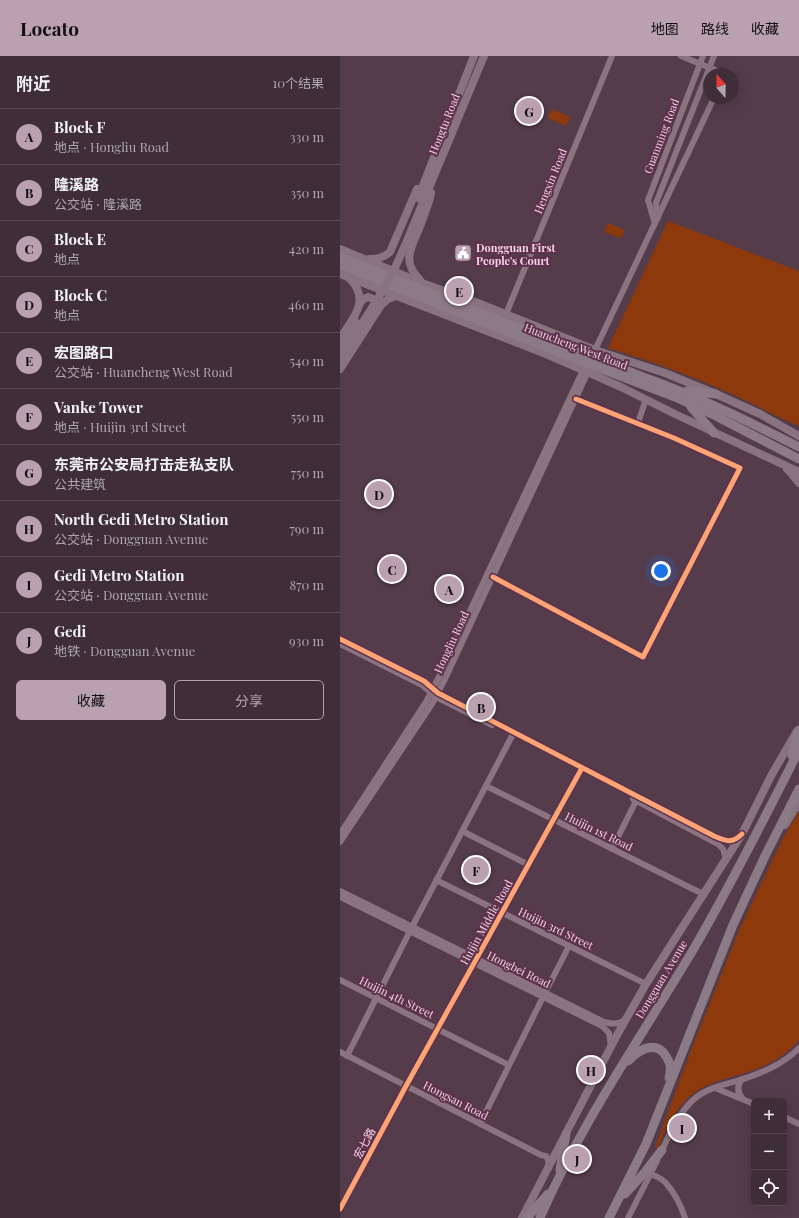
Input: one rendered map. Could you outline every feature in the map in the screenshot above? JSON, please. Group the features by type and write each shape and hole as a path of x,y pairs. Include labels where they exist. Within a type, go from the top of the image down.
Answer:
{"highway":[{"name":"Huancheng West Road","path":"340,257 642,377 677,389 759,426 799,447"},
{"name":"Huancheng West Road","path":"340,265 687,403 714,415 799,459"},
{"path":"677,389 716,394"},
{"path":"687,403 714,432"},
{"path":"788,770 799,730"},
{"name":"Dongguan Avenue","path":"540,1218 558,1178 591,1116 722,900 799,750"},
{"path":"609,1218 646,1144 733,925 765,856 799,789"},
{"path":"620,1069 631,1057 642,1049 653,1047 660,1049 667,1056 670,1066 668,1089"},
{"path":"558,1178 566,1134"},
{"path":"617,1202 645,1172 662,1150"},
{"path":"527,1218 552,1190"}],"main road":[{"name":"Hongtu Road","path":"421,199 474,56"},
{"name":"Hongtu Road","path":"432,171 484,56"},
{"path":"366,259 377,259 384,257 390,252 422,178 432,171"},
{"path":"422,282 410,267 409,256 411,246 430,198 432,171"},
{"path":"340,347 387,271 421,199"},
{"path":"340,358 392,274 402,253 421,199"},
{"path":"394,245 394,258 400,261 405,260 409,256"},
{"path":"340,249 595,350 665,373 760,414 799,436"},
{"path":"340,274 586,371 799,472"},
{"path":"340,338 356,314 359,305 360,297 358,289 355,283 348,277"},
{"path":"340,369 381,305 388,299 396,296"},
{"path":"359,305 362,300 368,297 374,299 378,307 375,314"},
{"path":"790,431 799,432"},
{"path":"780,464 791,473 799,483"},
{"path":"522,1218 625,1020 646,984 742,834 771,776 799,726"},
{"path":"765,856 799,802"},
{"path":"613,1218 617,1202"}],"street":[{"name":"Hengxin Road","path":"506,314 612,56"},
{"path":"682,56 709,68"},
{"name":"Guanming Road","path":"655,224 648,200 703,56"},
{"name":"Guanming Road","path":"709,68 714,56"},
{"name":"Guanming Road","path":"658,218 656,203 703,83"},
{"path":"595,350 711,104"},
{"name":"Hongliu Road","path":"340,834 434,693 492,577 576,398 586,371"},
{"name":"Hongliu Road","path":"340,842 427,711 440,677 586,371"},
{"path":"492,577 644,657 740,468 638,423 576,398"},
{"path":"638,423 646,399"},
{"path":"340,639 424,681 434,693 718,844 723,849 726,859"},
{"path":"340,644 422,685 512,736 719,838 728,841 733,840 742,834"},
{"path":"347,1056 436,880 512,736"},
{"name":"Huijin Middle Road","path":"406,1086 581,770"},
{"name":"Huijin 1st Road","path":"486,786 703,894"},
{"path":"612,849 636,801"},
{"path":"462,831 529,865"},
{"name":"Huijin 3rd Street","path":"436,880 646,984"},
{"name":"Hongbei Road","path":"340,891 411,929 544,995 602,1026 609,1033 611,1046"},
{"name":"Hongbei Road","path":"340,897 411,929"},
{"path":"480,1124 569,946"},
{"name":"Huijin 4th Street","path":"340,980 509,1065"},
{"name":"Hongbei Road","path":"544,995 604,1022 615,1024 625,1020"},
{"path":"628,1218 675,1124 693,1100 715,1088 757,1074 775,1066 799,1048"},
{"name":"Hongsan Road","path":"340,1052 541,1155"},
{"path":"742,1079 738,1089 739,1094 746,1101"},
{"name":"宏七路","path":"340,1209 406,1086"},
{"path":"715,1088 751,1103"},
{"path":"787,1118 799,1124"},
{"path":"541,1155 555,1151 560,1146"},
{"path":"541,1155 546,1156 549,1166"},
{"path":"651,1174 664,1181 681,1207 685,1218"}],"shaded area":[{"path":"552,109 570,117 566,126 548,118"},
{"path":"668,221 799,271 799,426 702,381 608,348"},
{"path":"608,223 625,230 621,238 604,232"},
{"path":"799,812 799,1040 779,1058 768,1064 705,1086 690,1096 671,1120 658,1148 655,1147 690,1053 740,928 784,836"}],"cycle path":[{"path":"493,577 643,657 740,468 674,438 576,399"},
{"path":"340,639 424,681 438,693 714,836 729,841 742,834"},
{"path":"340,1209 406,1086 582,768"}],"place":[{"name":"东莞市公安局打击走私支队","path":"529,111"},
{"name":"Dongguan First People's Court","path":"463,253"},
{"name":"宏图路口","path":"459,291"},
{"name":"Block C","path":"379,494"},
{"name":"Block E","path":"392,569"},
{"name":"Block F","path":"449,589"},
{"name":"隆溪路","path":"481,707"},
{"name":"Vanke Tower","path":"476,870"},
{"name":"North Gedi Metro Station","path":"591,1070"},
{"name":"Gedi Metro Station","path":"682,1128"},
{"name":"Gedi","path":"577,1159"}]}
